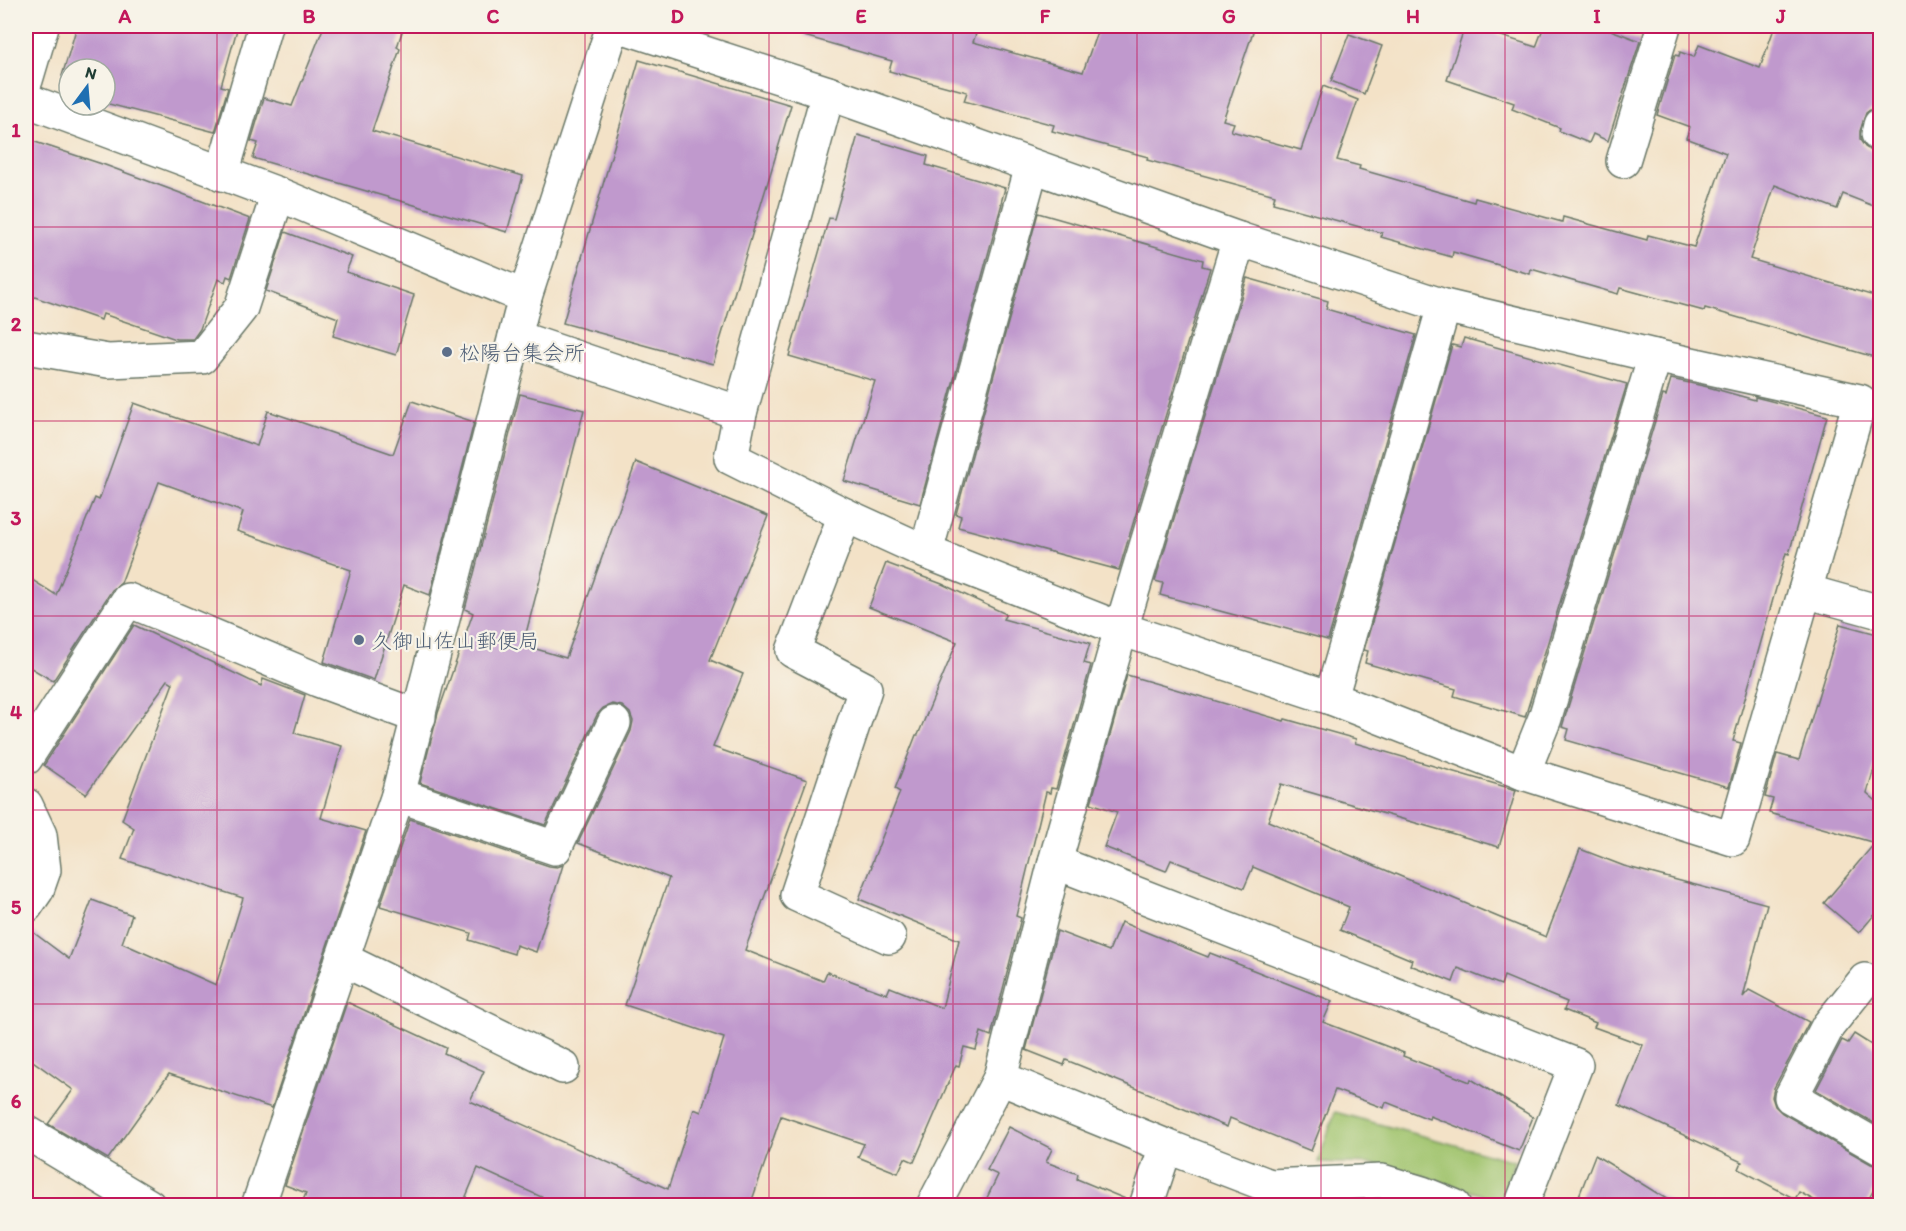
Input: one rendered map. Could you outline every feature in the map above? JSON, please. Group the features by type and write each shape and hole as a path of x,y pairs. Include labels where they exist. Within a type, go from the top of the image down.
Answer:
{"street":[{"path":"26,80 42,26"},
{"path":"222,174 265,26"},
{"path":"258,1206 398,795 525,297 613,26"},
{"path":"621,26 828,93 1239,239 1444,306 1655,356 1860,400 1733,839 1522,773 1331,698 1121,629 926,552 845,515 731,458 740,412 828,93"},
{"path":"1623,161 1664,26"},
{"path":"26,100 278,194 525,297"},
{"path":"926,552 1032,166"},
{"path":"26,347 108,361 202,357 241,308 278,194"},
{"path":"933,1206 1000,1078 1055,862 1121,629 1239,239"},
{"path":"1331,698 1444,306"},
{"path":"515,337 740,412"},
{"path":"1522,773 1545,718 1655,356"},
{"path":"845,515 793,651 865,689 796,895 889,937"},
{"path":"1805,591 1881,612"},
{"path":"26,758 128,600 318,680 419,717"},
{"path":"398,795 555,848 614,723"},
{"path":"26,805 40,835 44,870 37,890 26,906"},
{"path":"1055,862 1576,1065 1521,1206"},
{"path":"342,959 563,1067"},
{"path":"1875,976 1828,1026 1791,1097 1881,1148"},
{"path":"1000,1078 1270,1186 1378,1193 1422,1193 1454,1206"},
{"path":"26,1132 149,1206"},
{"path":"1146,1206 1166,1146"}],"green space":[{"path":"1335,1112 1514,1161 1501,1201 1421,1175 1375,1164 1318,1162"}],"building":[{"path":"77,26 238,26 221,86 228,88 215,132 117,106 117,57 68,57"},
{"path":"324,26 404,26 397,47 400,49 372,131 523,176 507,232 253,158 258,143 251,141 264,98 292,106"},
{"path":"805,26 946,26 976,34 973,42 1083,72 1099,26 1255,26 1223,120 1234,123 1231,131 1301,150 1323,86 1358,100 1337,160 1360,166 1359,169 1474,202 1475,198 1562,222 1563,217 1647,240 1648,235 1694,247 1726,153 1686,138 1690,127 1657,115 1675,55 1679,56 1680,52 1694,57 1699,45 1760,68 1775,26 1881,26 1881,107 1874,107 1866,113 1860,131 1860,140 1873,152 1881,152 1881,209 1843,194 1837,209 1775,185 1750,259 1881,298 1881,359 1705,308 1704,311 1620,288 1618,294 1531,269 1530,274 1453,252 1452,257 1381,237 1382,233 1273,203 1275,195 1147,160 1148,157 1052,131 1054,125 964,101 967,92 889,71 892,61 804,36"},
{"path":"1465,26 1536,47 1544,26 1600,26 1640,41 1608,141 1593,134 1589,143 1559,131 1560,128 1512,109 1514,103 1447,80"},
{"path":"1349,34 1382,46 1364,94 1331,81"},
{"path":"639,60 791,105 713,364 563,323"},
{"path":"858,135 928,156 926,165 1005,188 920,504 844,481 875,381 789,356 829,218 834,219"},
{"path":"26,139 105,165 250,219 231,278 227,276 225,282 218,279 200,329 193,339 176,339 103,314 101,320 26,294"},
{"path":"1038,213 1203,260 1202,266 1210,268 1119,570 958,527 961,516 956,514"},
{"path":"285,232 352,257 346,272 414,295 396,355 333,336 338,318 266,291"},
{"path":"1247,278 1328,301 1326,309 1416,335 1328,640 1160,595 1163,583 1155,581"},
{"path":"1464,338 1627,384 1525,717 1454,696 1456,689 1365,663 1368,651 1364,650 1452,345 1461,347"},
{"path":"1671,379 1755,400 1755,397 1827,416 1789,554 1786,553 1733,741 1741,743 1729,787 1566,740 1569,729 1562,727 1663,395 1666,396"},
{"path":"520,394 584,410 523,645 566,658 636,462 768,516 710,660 743,674 713,747 807,780 745,950 823,981 827,972 887,994 890,987 942,1008 959,940 859,899 900,792 895,789 957,642 869,607 886,563 942,584 1006,614 1003,619 1090,643 1084,663 1091,665 1056,789 1051,788 1050,793 1046,792 1016,916 1021,918 991,1036 981,1032 976,1050 964,1047 959,1066 956,1065 914,1162 905,1158 898,1173 858,1157 864,1144 781,1116 750,1206 561,1206 478,1168 462,1206 301,1206 306,1193 285,1185 347,1002 446,1048 444,1053 484,1071 470,1101 668,1189 694,1109 701,1112 724,1038 625,1005 669,878 578,843 631,731 633,721 630,713 622,706 612,704 603,708 597,715 545,825 420,783 438,713 473,613 465,609"},
{"path":"412,401 474,422 430,595 404,585 374,680 324,662 351,570 237,531 243,512 159,482 121,583 112,590 53,681 26,665 26,576 56,595 95,498 99,500 134,403 257,446 268,411 393,454"},
{"path":"1840,624 1881,635 1881,744 1867,793 1881,805 1881,907 1859,933 1824,903 1875,843 1769,813 1773,799 1765,797 1777,754 1799,760"},
{"path":"134,625 261,686 263,679 305,695 294,733 342,746 321,818 366,831 272,1108 169,1074 108,1159 48,1124 73,1090 26,1056 26,927 69,959 92,900 132,915 122,943 216,985 243,898 122,859 134,828 122,820 173,683 168,680 86,794 44,765"},
{"path":"1127,675 1284,721 1285,719 1356,739 1355,743 1516,790 1499,847 1281,784 1268,821 1546,937 1580,849 1624,866 1767,904 1743,997 1749,990 1809,1022 1774,1088 1772,1097 1775,1106 1782,1113 1871,1164 1881,1167 1881,1176 1865,1206 1825,1206 1799,1192 1795,1199 1739,1169 1742,1162 1619,1105 1643,1045 1594,1027 1596,1023 1564,1010 1567,1002 1504,976 1501,985 1458,968 1453,982 1410,965 1412,960 1340,930 1349,907 1253,867 1244,888 1171,860 1166,871 1104,847 1117,812 1091,803"},
{"path":"410,819 549,866 563,865 536,952 516,945 514,954 469,940 471,933 380,906"},
{"path":"1121,922 1208,957 1210,953 1332,1001 1323,1022 1404,1053 1403,1056 1470,1082 1471,1079 1533,1117 1519,1151 1430,1116 1429,1119 1386,1102 1384,1108 1335,1090 1311,1151 1230,1118 1227,1127 1066,1060 1064,1065 1026,1050 1057,931 1109,951"},
{"path":"1854,1034 1881,1051 1881,1127 1816,1090 1842,1040 1848,1043"},
{"path":"1009,1127 1052,1149 1046,1162 1078,1174 1077,1179 1128,1200 1128,1206 983,1206 998,1175 987,1170"},
{"path":"1595,1155 1678,1206 1575,1206"}],"place":[{"name":"松陽台集会所","path":"447,352"},
{"name":"久御山佐山郵便局","path":"359,640"}]}
